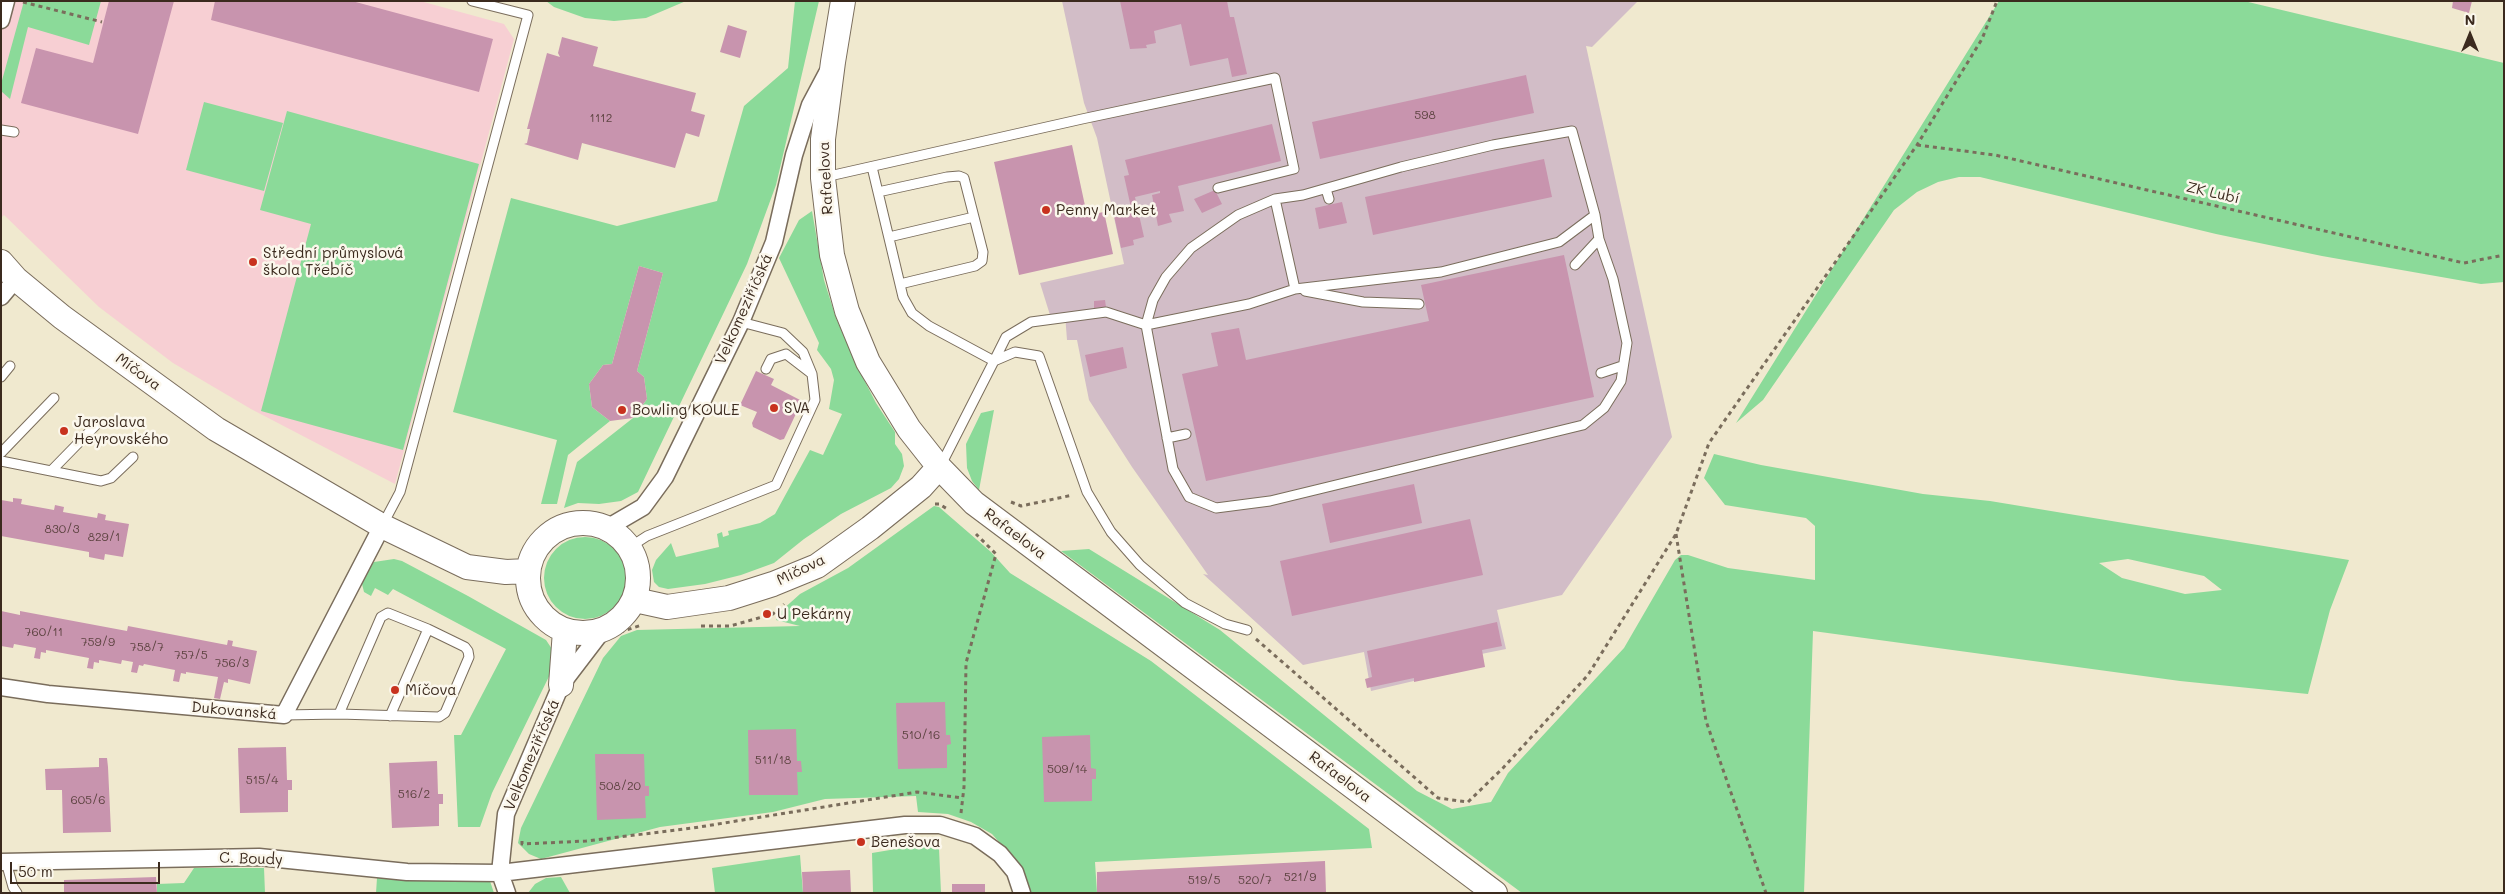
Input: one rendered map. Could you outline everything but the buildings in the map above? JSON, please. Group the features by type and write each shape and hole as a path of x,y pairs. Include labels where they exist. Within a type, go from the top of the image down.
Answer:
{"street":[{"path":"1,20 6,1"},
{"name":"Rafaelova","path":"843,1 832,62 823,139 822,178 832,255 847,311 878,381 909,429 939,467 974,504 1495,893"},
{"name":"Velkomeziříčská","path":"607,528 643,507 665,477 741,322 774,242 794,155 810,105 832,62"},
{"path":"1,297 9,270"},
{"name":"Míčova","path":"9,270 62,317 216,428 382,526 467,567 506,572 528,572"},
{"name":"Míčova","path":"635,600 667,607 729,598 773,584 817,566 870,528 921,487 939,467"},
{"name":"Velkomeziříčská","path":"507,893 500,873 506,814 562,685 609,633 624,616 635,600 639,582 637,564 630,548 620,536 607,528 590,523 573,524 556,530 543,540 533,555 528,572 529,590 536,608 549,622 565,631 584,634 609,633"},
{"name":"Dukovanská","path":"1,687 48,694 284,715 382,526"},
{"path":"562,685 565,631"},
{"path":"500,873 905,825 940,825 975,836 1000,854 1015,872 1022,893"},
{"name":"C. Boudy","path":"4,862 259,857 407,872 500,873"}],"lane":[{"path":"382,526 400,492 528,15 472,1"},
{"path":"822,178 1275,78 1294,169 1218,188"},
{"path":"1,130 14,132"},
{"path":"1572,131 1595,215 1599,239 1613,279 1627,343 1621,381 1604,408 1583,425 1270,501 1216,508 1189,498 1174,469 1146,324 1153,300 1166,277 1191,248 1238,215 1274,199 1303,195 1326,189 1401,167 1474,149 1572,131"},
{"path":"872,167 903,296 912,313 929,326 994,361"},
{"path":"878,192 959,176 964,178 983,252 982,261 975,266 900,284"},
{"path":"1326,189 1329,199"},
{"path":"1274,199 1295,289"},
{"path":"939,467 1006,337 1030,322 1106,312 1146,324 1248,304 1295,289 1441,272 1559,242 1595,215"},
{"path":"889,237 974,217"},
{"path":"1575,265 1599,239"},
{"path":"1295,289 1363,302 1420,304"},
{"path":"630,548 647,536 776,485 815,400 812,374 803,352 783,333 741,322"},
{"path":"994,361 1015,352 1039,356 1087,492 1112,532 1140,566 1186,603 1225,624 1247,630"},
{"path":"766,369 772,359 786,354 812,374"},
{"path":"1,376 10,366"},
{"path":"1602,372 1622,366"},
{"path":"1,454 54,398"},
{"path":"50,471 96,425"},
{"path":"1167,438 1186,434"},
{"path":"1,461 106,481 133,457"},
{"path":"284,715 339,714 439,717 445,713 469,657 468,651 465,647 428,629 388,613 380,617 339,714"},
{"path":"390,716 428,629"},
{"path":"4,862 17,893"}],"path":[{"path":"1247,630 1438,798 1468,802 1504,768 1588,675 1676,534 1709,442 1917,145 1982,39 1997,1"},
{"path":"24,2 102,22"},
{"name":"ZK Lubí","path":"1917,145 1995,155 2464,263 2504,255"},
{"path":"1006,500 1021,506 1087,492"},
{"path":"932,504 939,504 962,518 974,504"},
{"path":"958,830 963,798 966,663 996,554 976,533"},
{"path":"1676,534 1706,721 1766,893"},
{"path":"691,626 730,626 773,614 786,602"},
{"path":"609,633 652,625"},
{"path":"522,836 522,844 586,841 693,828 917,792 963,798"}],"shaded area":[{"name":"Střední průmyslová škola Třebíč","path":"1,1 420,1 504,24 514,39 395,484 251,409 173,363 99,307 4,215 1,218"},
{"path":"1062,1 1638,1 1592,47 1586,46 1672,437 1562,595 1497,610 1506,649 1417,667 1418,680 1371,691 1364,652 1303,665 1203,574 1208,575 1132,467 1089,400 1077,340 1067,340 1065,314 1050,315 1040,283 1124,264 1097,138 1084,103"}],"green space":[{"path":"24,1 101,1 89,45 28,27 10,99 1,91 1,84"},
{"path":"546,1 686,1 646,18 614,21 585,18 554,7"},
{"path":"795,1 819,1 776,185 747,264 638,492 621,501 599,504 578,503 564,508 577,462 633,418 647,399 644,377 637,371 663,273 639,266 612,364 603,365 589,384 592,407 610,421 568,455 557,504 541,504 557,440 453,412 511,198 617,226 717,201 744,106 788,68"},
{"path":"1999,1 2244,1 2504,63 2504,282 2481,284 2322,256 2216,234 1980,177 1959,177 1938,182 1917,192 1894,210 1763,400 1736,423"},
{"path":"204,102 283,123 264,191 186,170"},
{"path":"287,111 479,164 403,450 261,411 311,224 260,210"},
{"path":"812,211 824,280 836,318 876,403 895,432 895,444 902,454 904,466 899,479 891,488 841,514 804,539 774,563 741,575 705,584 668,589 659,587 654,582 652,570 656,560 671,543 676,557 719,547 717,534 722,532 723,537 729,535 728,531 760,523 775,514 810,450 823,455 842,414 829,409 834,380 831,369 817,350 819,343 779,258 799,220"},
{"path":"994,410 979,490 972,481 967,468 966,444 981,413"},
{"path":"1714,454 1761,465 1923,494 1990,501 2349,560 2330,610 2308,694 2180,681 1813,631 1804,893 1522,893 1061,551 1089,549 1220,630 1417,791 1452,809 1491,802 1508,773 1624,648 1675,560 1681,555 1688,555 1728,568 1815,580 1815,526 1806,518 1725,505 1704,478","holes":["2128,559 2204,576 2222,590 2185,594 2122,578 2099,563"]},
{"path":"934,506 939,507 991,552 1010,573 1151,661 1369,829 1372,848 1095,862 1097,893 1031,893 1023,869 992,834 971,822 948,814 918,812 916,796 825,799 773,812 660,827 541,859 529,854 518,843 521,828 603,658 621,636 637,630 800,626 776,620 781,611 800,594 848,568"},
{"path":"585,537 601,540 614,549 623,562 626,578 623,594 614,607 601,616 585,619 569,616 556,607 547,594 544,578 547,562 556,549 569,540"},
{"path":"394,559 402,561 468,596 546,640 558,658 492,793 480,827 458,827 454,735 461,735 506,649 393,589 388,595 375,588 371,596 364,592 360,576 366,568 374,562"},
{"path":"914,846 939,848 941,893 873,893 872,853"},
{"path":"800,855 803,893 715,893 712,868"},
{"path":"194,868 264,868 265,893 157,893 157,884 184,883"},
{"path":"561,877 570,893 528,893 535,884 546,878"},
{"path":"377,878 490,881 494,893 376,893"}],"place":[{"name":"Penny Market","path":"1046,210"},
{"name":"Střední průmyslová škola Třebíč","path":"253,262"},
{"name":"SVA","path":"774,408"},
{"name":"Bowling KOULE","path":"622,410"},
{"name":"Jaroslava Heyrovského","path":"64,431"},
{"name":"U Pekárny","path":"767,614"},
{"name":"Míčova","path":"395,690"},
{"name":"Benešova","path":"861,842"}]}
